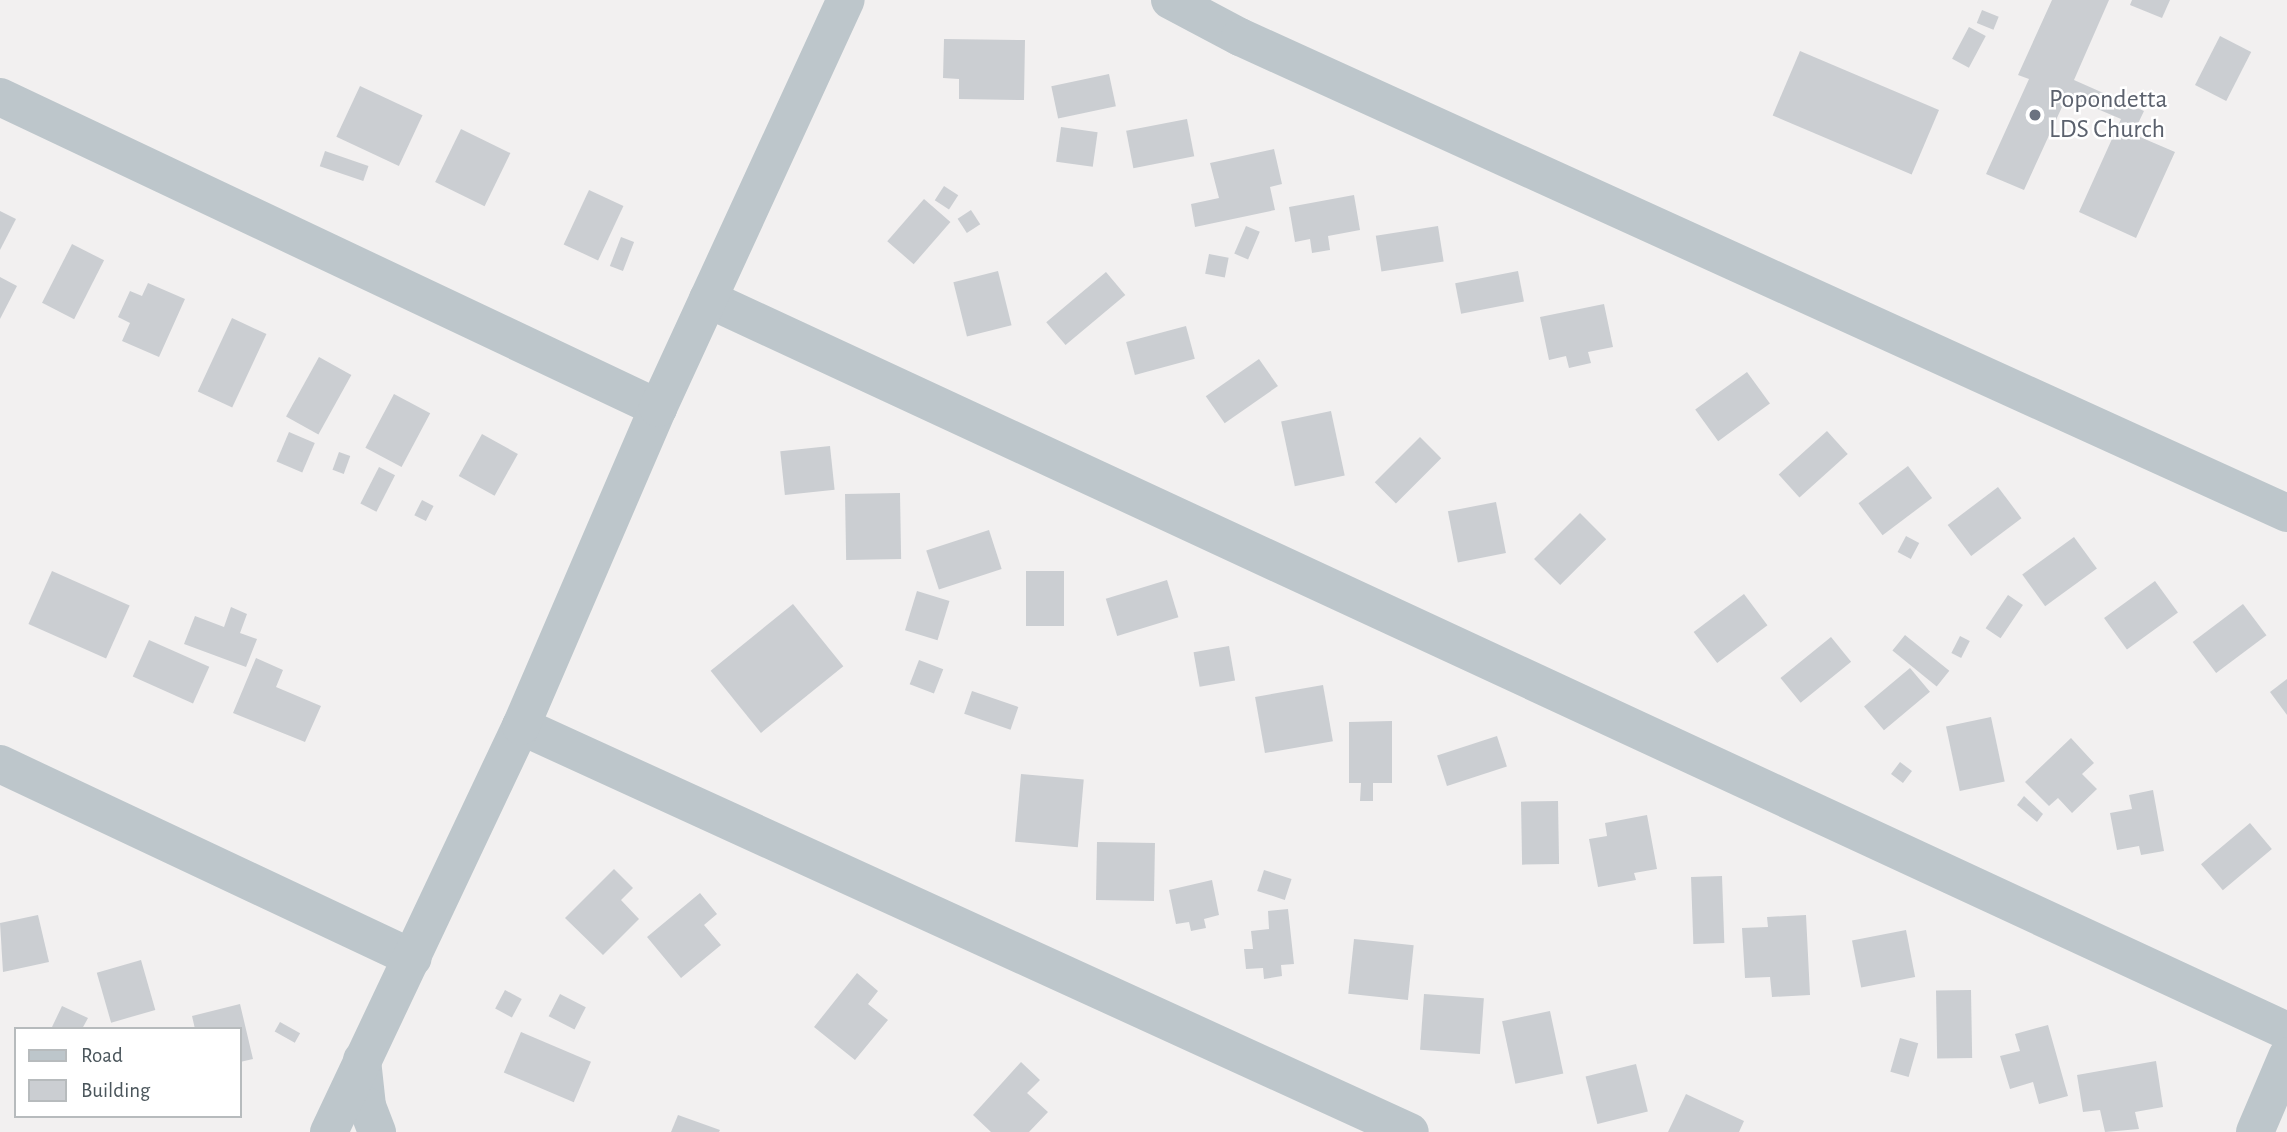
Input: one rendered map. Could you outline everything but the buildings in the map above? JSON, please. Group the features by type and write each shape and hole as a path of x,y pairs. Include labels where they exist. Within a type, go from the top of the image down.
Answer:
{"street":[{"path":"329,1132 521,726 658,408 846,0"},
{"path":"1170,0 1240,37 2287,513"},
{"path":"0,97 658,408"},
{"path":"708,299 2287,1031"},
{"path":"521,726 1410,1132"},
{"path":"0,764 413,958"},
{"path":"2255,1132 2287,1057"},
{"path":"362,1060 367,1106 377,1132"}],"place":[{"name":"Popondetta LDS Church","path":"2035,115"}]}
